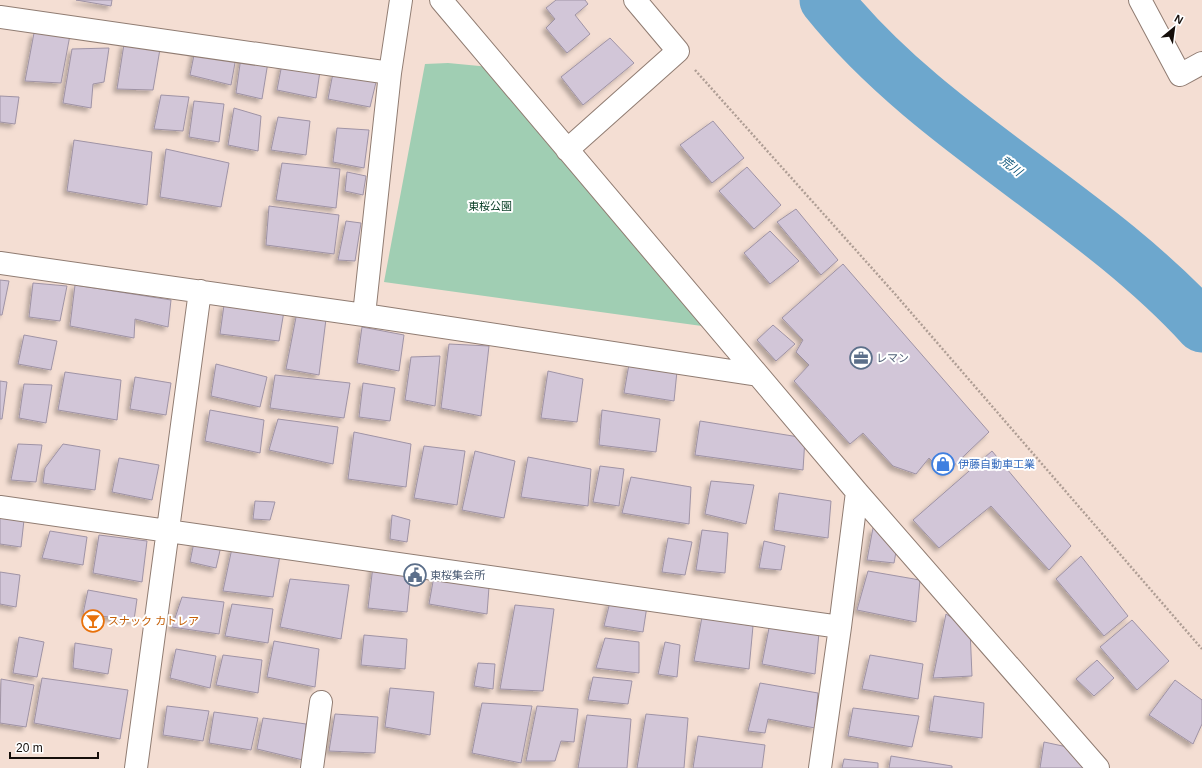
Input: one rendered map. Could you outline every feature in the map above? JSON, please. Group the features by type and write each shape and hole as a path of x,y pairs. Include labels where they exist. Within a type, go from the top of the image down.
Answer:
{"street":[{"path":"364,315 390,73 401,0"},
{"path":"441,0 857,492 1098,768"},
{"path":"567,150 678,51 636,0"},
{"path":"1140,0 1180,75 1202,63"},
{"path":"0,17 390,73"},
{"path":"0,263 364,315 758,375"},
{"path":"136,768 200,291"},
{"path":"820,768 857,492"},
{"path":"0,507 840,627"},
{"path":"312,768 321,702"}],"path":[{"path":"678,51 895,294 1202,649"}],"green space":[{"name":"東桜公園","path":"448,63 490,67 709,327 384,282 425,64"}],"building":[{"path":"76,0 112,0 111,6"},
{"path":"556,0 585,0 588,4 575,15 590,34 567,53 546,28 555,19 546,8"},
{"path":"34,33 70,35 61,83 25,81"},
{"path":"610,38 634,63 583,105 561,77"},
{"path":"124,44 160,49 153,90 117,89"},
{"path":"109,48 104,82 93,84 91,108 63,103 72,49"},
{"path":"195,50 236,57 231,85 190,75"},
{"path":"241,57 268,62 262,99 236,93"},
{"path":"282,64 320,71 316,98 277,90"},
{"path":"333,73 377,78 370,107 328,99"},
{"path":"161,95 189,97 183,131 154,129"},
{"path":"0,96 19,97 15,124 0,122"},
{"path":"194,101 224,104 219,142 189,137"},
{"path":"234,108 261,116 258,151 228,145"},
{"path":"278,117 310,121 306,155 271,150"},
{"path":"713,121 744,158 712,183 680,145"},
{"path":"337,128 369,130 364,168 333,162"},
{"path":"74,140 152,152 147,205 67,191"},
{"path":"166,149 229,163 221,207 160,197"},
{"path":"282,163 340,169 336,208 276,200"},
{"path":"747,167 781,205 754,229 719,191"},
{"path":"347,172 366,176 363,195 345,191"},
{"path":"269,206 339,215 334,254 266,245"},
{"path":"796,209 838,260 821,275 777,222"},
{"path":"346,221 361,223 355,261 338,260"},
{"path":"770,231 799,261 770,284 744,253"},
{"path":"843,264 989,432 945,474 929,458 916,474 893,466 863,433 850,444 794,381 809,365 796,352 803,340 782,318"},
{"path":"0,280 9,281 2,315 0,315"},
{"path":"33,283 67,286 60,321 29,317"},
{"path":"75,285 171,300 168,327 135,319 134,338 70,326"},
{"path":"224,305 284,311 279,341 220,334"},
{"path":"297,312 326,319 319,375 286,369"},
{"path":"773,325 795,344 776,361 757,340"},
{"path":"362,327 404,335 399,371 357,363"},
{"path":"24,335 57,341 51,370 18,364"},
{"path":"449,344 489,346 481,416 441,408"},
{"path":"440,356 435,406 405,400 411,357"},
{"path":"216,364 267,377 260,407 211,396"},
{"path":"629,364 677,371 674,401 624,393"},
{"path":"548,371 583,379 577,422 541,418"},
{"path":"65,372 121,380 117,420 58,410"},
{"path":"275,375 350,383 344,418 270,408"},
{"path":"135,377 171,383 166,415 130,409"},
{"path":"0,381 7,382 2,419 0,419"},
{"path":"363,383 395,388 390,421 359,417"},
{"path":"24,384 52,385 46,423 19,418"},
{"path":"210,410 264,420 260,453 205,441"},
{"path":"602,410 660,419 656,452 599,445"},
{"path":"278,419 338,427 333,464 269,450"},
{"path":"700,421 805,438 803,470 695,455"},
{"path":"354,432 411,444 406,487 348,479"},
{"path":"18,444 42,445 36,482 11,480"},
{"path":"63,444 100,450 95,490 43,483 45,468"},
{"path":"424,446 465,451 457,505 414,498"},
{"path":"475,451 515,461 504,518 462,510"},
{"path":"992,451 1071,546 1049,570 991,506 939,548 913,520"},
{"path":"528,457 591,469 588,506 521,497"},
{"path":"119,458 159,465 152,500 112,492"},
{"path":"600,466 624,469 619,506 593,502"},
{"path":"631,477 691,487 689,524 622,513"},
{"path":"711,481 754,485 746,524 705,514"},
{"path":"779,493 831,501 828,538 774,530"},
{"path":"255,501 275,502 270,520 253,519"},
{"path":"392,515 410,520 407,542 390,539"},
{"path":"0,516 24,520 21,547 0,544"},
{"path":"873,528 883,531 897,546 894,563 867,560"},
{"path":"702,530 728,533 725,573 696,570"},
{"path":"50,531 87,537 83,565 42,558"},
{"path":"99,535 147,541 142,582 93,573"},
{"path":"668,538 692,542 685,575 662,572"},
{"path":"764,541 785,546 781,570 759,568"},
{"path":"194,542 221,546 216,568 190,562"},
{"path":"232,548 280,555 273,597 223,591"},
{"path":"1081,556 1128,616 1104,636 1056,579"},
{"path":"373,566 411,572 407,612 368,608"},
{"path":"868,571 920,580 916,622 857,610"},
{"path":"0,572 20,575 16,607 0,604"},
{"path":"434,576 489,587 487,614 429,604"},
{"path":"290,579 349,585 341,639 280,627"},
{"path":"88,590 137,599 134,620 83,614"},
{"path":"182,597 224,602 219,634 172,627"},
{"path":"610,602 647,606 643,632 604,626"},
{"path":"232,604 273,609 268,643 225,636"},
{"path":"515,605 554,609 543,691 500,689"},
{"path":"946,614 970,629 972,676 933,678"},
{"path":"702,617 753,626 749,669 694,661"},
{"path":"1132,620 1169,661 1137,690 1100,647"},
{"path":"769,628 819,633 815,674 762,664"},
{"path":"364,635 407,639 405,669 361,665"},
{"path":"19,637 44,642 37,677 13,673"},
{"path":"605,638 639,642 639,673 596,668"},
{"path":"274,641 319,649 315,687 267,677"},
{"path":"665,642 680,645 677,677 658,674"},
{"path":"75,643 112,649 108,674 73,668"},
{"path":"176,649 216,656 210,688 170,678"},
{"path":"223,655 262,660 258,693 216,685"},
{"path":"870,655 923,664 918,699 862,689"},
{"path":"1097,660 1114,678 1094,696 1076,679"},
{"path":"478,663 495,664 493,689 474,686"},
{"path":"593,677 632,681 628,704 588,700"},
{"path":"42,678 128,690 120,739 34,723"},
{"path":"1,679 34,685 26,727 0,723"},
{"path":"1175,680 1202,700 1202,724 1193,744 1149,715"},
{"path":"760,683 818,693 815,728 768,719 765,733 748,731"},
{"path":"390,688 434,692 430,735 385,727"},
{"path":"934,696 984,703 982,738 929,731"},
{"path":"482,703 532,706 521,763 472,753"},
{"path":"167,706 209,711 203,741 163,735"},
{"path":"537,706 578,709 574,742 561,741 555,761 526,761"},
{"path":"853,708 919,716 912,747 848,736"},
{"path":"214,712 258,718 251,750 209,743"},
{"path":"335,714 378,717 375,753 329,751"},
{"path":"646,714 688,718 684,768 637,768"},
{"path":"587,715 631,719 627,768 578,768"},
{"path":"263,718 306,724 303,760 257,749"},
{"path":"698,736 765,745 762,768 693,768"},
{"path":"1044,742 1072,748 1087,768 1040,768"},
{"path":"891,756 952,766 952,768 889,768"},
{"path":"844,759 878,763 878,768 842,768"}],"waterway":[{"name":"荒川","path":"826,0 868,47 913,89 961,128 1110,242 1158,282 1202,326"}],"place":[{"name":"レマン","path":"861,358"},
{"name":"伊藤自動車工業","path":"943,464"},
{"name":"東桜集会所","path":"415,575"},
{"name":"スナック カトレア","path":"93,621"}]}
